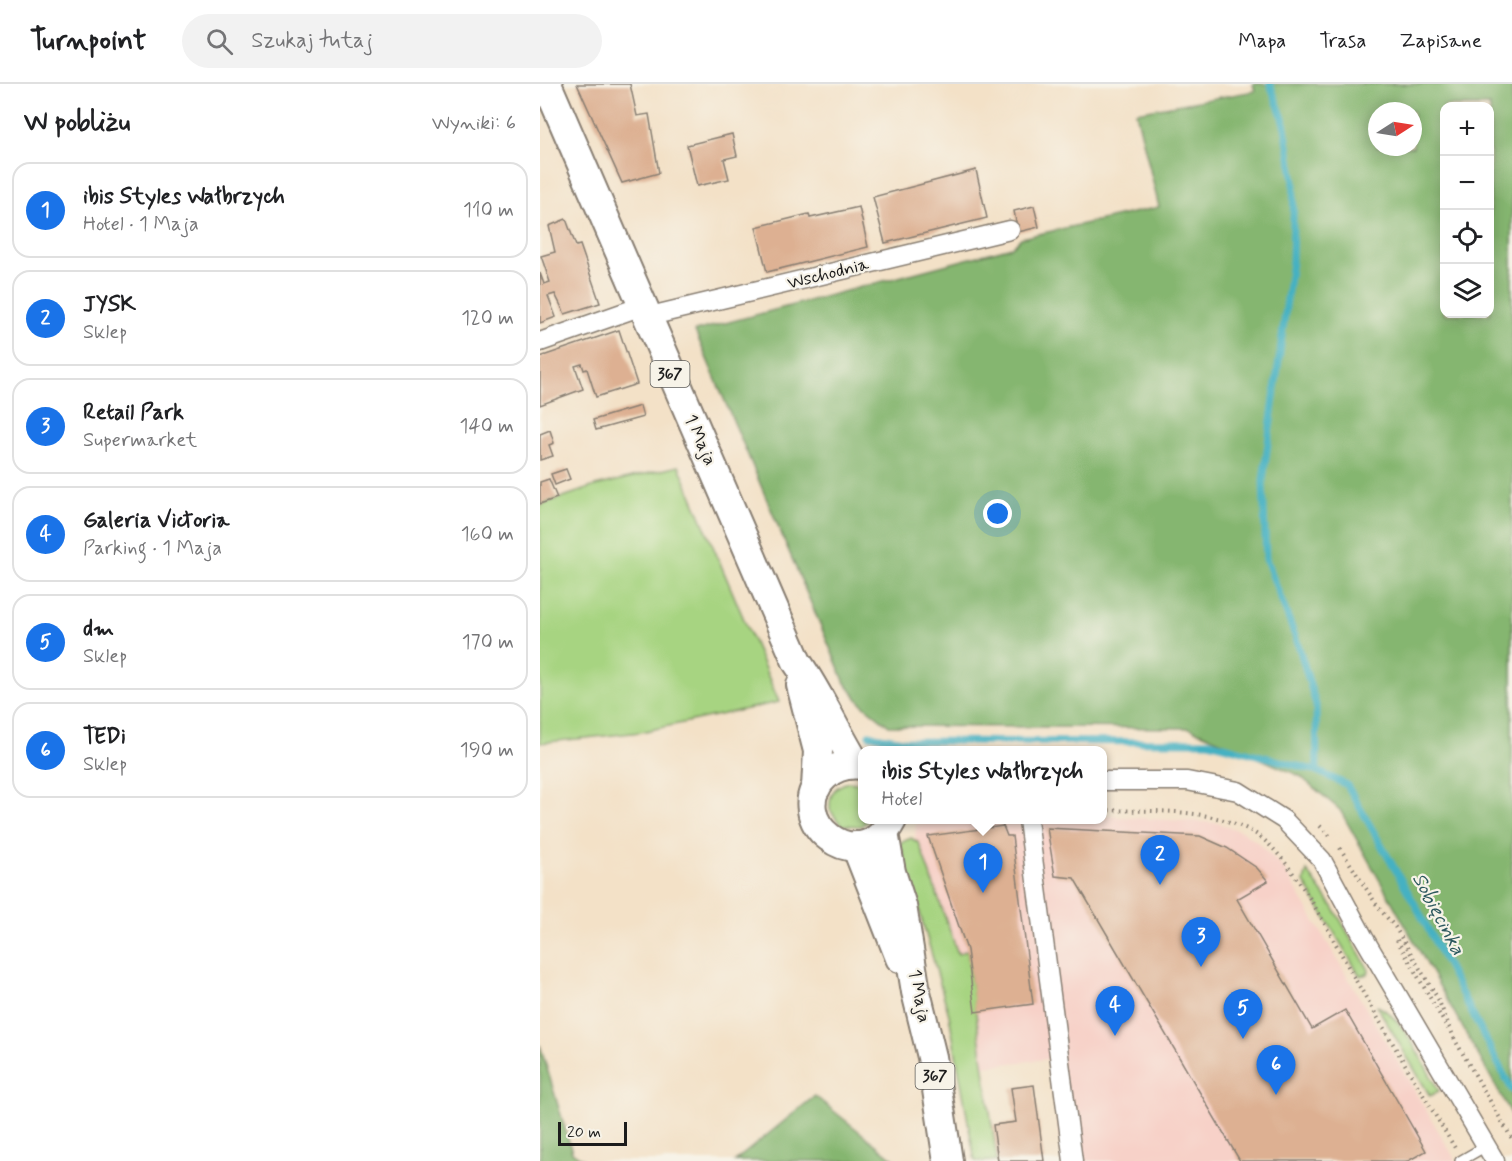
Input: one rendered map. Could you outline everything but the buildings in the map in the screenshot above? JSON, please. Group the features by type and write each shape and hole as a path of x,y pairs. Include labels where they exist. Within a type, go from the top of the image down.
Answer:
{"main road":[{"name":"1 Maja","path":"547,84 797,662 817,691 834,728 858,764"},
{"name":"1 Maja","path":"797,662 804,704 818,751 816,788"},
{"name":"367","path":"858,765 832,770 816,788 813,812 823,834 844,846 856,846 871,843 889,824"},
{"name":"1 Maja","path":"890,824 891,872 902,906 916,992 932,1057 948,1161"},
{"name":"367","path":"856,846 892,943 916,992"}],"street":[{"name":"Wschodnia","path":"540,342 644,312 1010,230"},
{"path":"1107,781 1187,781 1238,791 1284,820 1322,860 1364,938 1490,1154"},
{"path":"1029,824 1073,1161"}],"lane":[{"path":"1461,1160 1490,1154"}],"path":[{"path":"1107,810 1209,815 1254,832 1277,854 1308,898 1461,1160"},
{"path":"1397,940 1455,1040"}],"shaded area":[{"path":"1107,816 1217,823 1241,831 1257,842 1284,869 1456,1161 1063,1161 1048,1059 982,1066 976,1018 915,840 916,824 1107,824"}],"green space":[{"path":"1253,84 1512,84 1512,1115 1340,810 1300,776 1190,728 889,726 862,704 845,683 695,331 1012,247 1021,238 1159,207 1136,112 1255,91"},
{"path":"679,466 779,702 641,732 540,743 540,505 595,486"},
{"path":"848,782 858,783 858,824 864,824 861,826 841,825 830,810 833,792"},
{"path":"911,838 919,843 958,954 967,950 997,1161 975,1161 949,1015 900,843"},
{"path":"1307,871 1333,907 1369,970 1368,974 1360,976 1304,882"},
{"path":"1377,1006 1396,1020 1420,1056 1439,1091 1430,1096"},
{"path":"540,1045 572,1152 585,1161 540,1161"},
{"path":"815,1096 896,1161 735,1161"}],"waterway":[{"path":"1270,84 1284,121 1294,182 1292,261 1263,481 1266,559 1298,644 1316,705 1317,771"},
{"name":"Sobięcinka","path":"869,735 903,741 1209,742 1317,771 1347,785 1416,906 1512,1090"}],"place":[{"name":"JYSK","path":"1160,885"},
{"name":"ibis Styles Wałbrzych","path":"983,893"},
{"name":"Retail Park","path":"1201,967"},
{"name":"Galeria Victoria","path":"1115,1036"},
{"name":"dm","path":"1243,1039"},
{"name":"TEDi","path":"1276,1095"}]}
